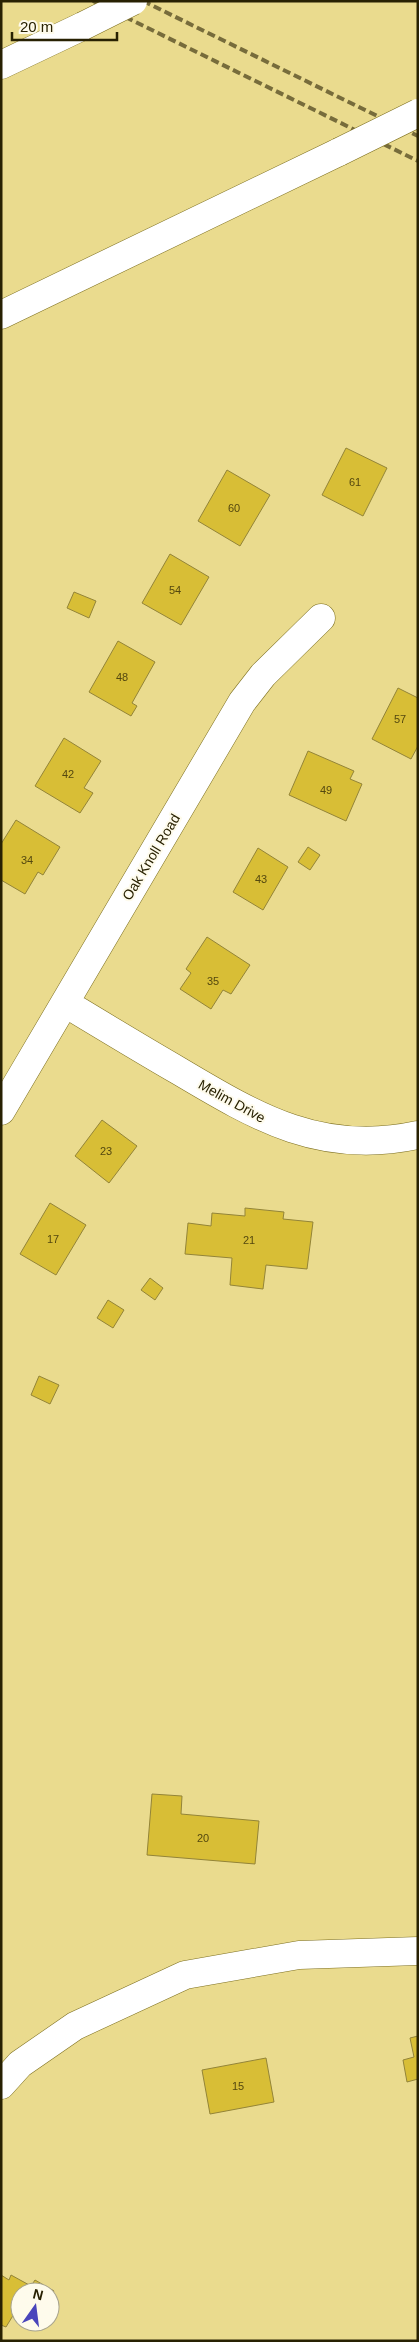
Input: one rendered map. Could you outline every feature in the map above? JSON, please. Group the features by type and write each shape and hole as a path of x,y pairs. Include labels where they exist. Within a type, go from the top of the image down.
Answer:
{"main road":[{"path":"1,65 132,1"},
{"path":"1,315 418,113"},
{"name":"Oak Knoll Road","path":"1,1111 242,702 263,676 321,618"},
{"name":"Melim Drive","path":"65,1003 236,1105 277,1124 338,1140 382,1140 418,1135"},
{"path":"1,2085 20,2064 75,2026 185,1975 299,1955 418,1951"}],"building":[{"path":"346,448 387,468 363,516 322,495"},
{"path":"227,470 270,495 240,546 198,521"},
{"path":"170,554 209,577 181,625 142,603"},
{"path":"74,592 96,601 89,618 67,608"},
{"path":"118,641 155,662 132,703 137,706 131,716 89,692"},
{"path":"398,688 418,698 418,746 411,759 372,739"},
{"path":"64,738 101,761 84,788 93,793 80,813 35,786"},
{"path":"308,751 354,771 350,779 362,784 346,821 289,795"},
{"path":"16,820 60,847 43,875 38,872 25,894 1,880 1,844"},
{"path":"308,847 320,855 310,870 298,862"},
{"path":"258,848 288,867 263,910 233,892"},
{"path":"207,937 250,965 231,994 223,990 211,1009 180,989 191,973 186,969"},
{"path":"102,1120 137,1146 109,1183 75,1156"},
{"path":"50,1203 86,1225 56,1275 20,1254"},
{"path":"245,1208 284,1212 283,1219 313,1222 307,1269 266,1265 263,1289 230,1285 232,1258 185,1254 188,1223 211,1226 212,1213 245,1216"},
{"path":"150,1278 163,1288 155,1300 141,1290"},
{"path":"108,1300 124,1310 113,1328 97,1318"},
{"path":"39,1376 59,1385 50,1404 31,1395"},
{"path":"152,1794 182,1796 181,1814 259,1821 255,1864 147,1855"},
{"path":"418,2036 418,2079 407,2082 403,2060 414,2057 410,2038"},
{"path":"266,2058 274,2102 210,2114 202,2070"},
{"path":"1,2275 9,2280 11,2275 24,2282 10,2282 10,2320 6,2327 1,2325"}],"railway":[{"path":"93,1 418,161"},
{"path":"143,1 418,136"}]}
